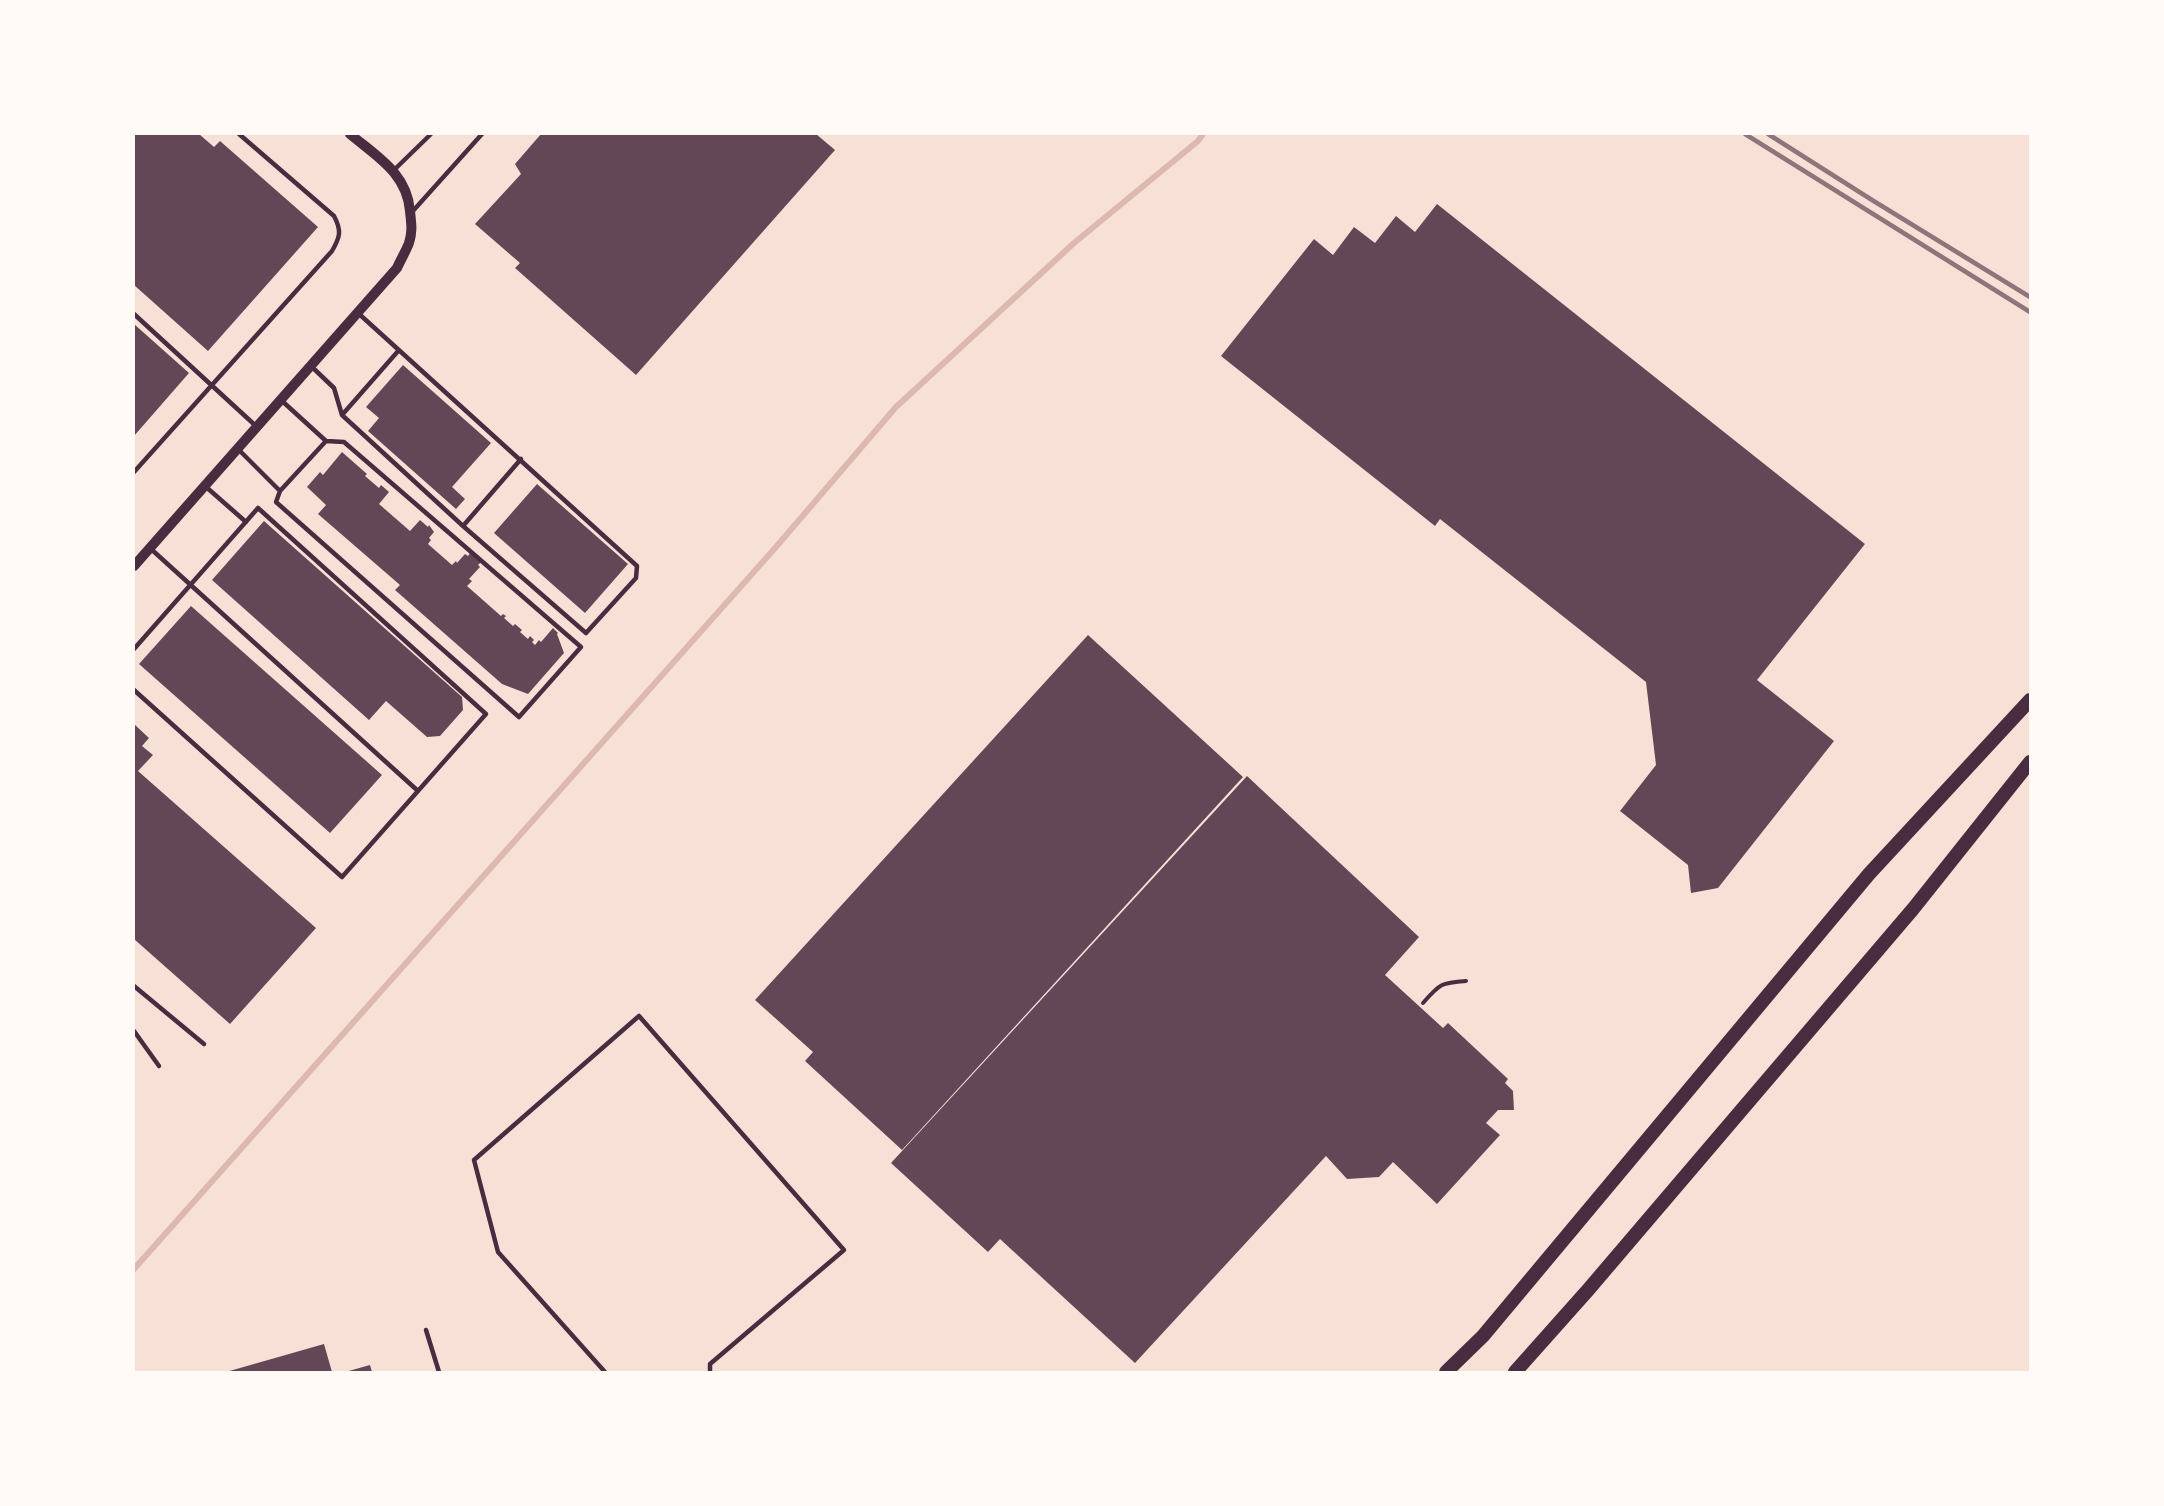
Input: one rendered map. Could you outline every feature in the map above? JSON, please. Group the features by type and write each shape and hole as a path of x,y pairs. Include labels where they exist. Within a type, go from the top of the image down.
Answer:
{"main road":[{"path":"1446,1372 1484,1336 1869,874 2031,700"},
{"path":"1515,1372 1588,1290 1913,909 2031,762"}],"street":[{"path":"134,566 397,268 412,232 410,200 405,186 393,171 350,134"}],"lane":[{"path":"134,472 332,251 340,238 340,227 334,216 239,134"},
{"path":"393,171 432,134"},
{"path":"410,213 482,134"},
{"path":"311,366 334,388 342,416 586,633 636,578 637,566 358,313"},
{"path":"134,314 257,427"},
{"path":"342,416 399,350"},
{"path":"281,400 326,441 344,442 581,647 519,717 276,502 280,491 326,441"},
{"path":"238,448 280,491"},
{"path":"463,526 521,459"},
{"path":"205,486 246,522"},
{"path":"134,649 258,508 486,714 342,878 134,690"},
{"path":"149,548 418,791"},
{"path":"134,986 204,1044"},
{"path":"605,1372 498,1252 474,1160 639,1016 844,1250 710,1364 710,1372"},
{"path":"134,1031 159,1066"},
{"path":"426,1330 439,1372"}],"path":[{"path":"1423,1003 1445,983 1466,981"}],"building":[{"path":"134,134 199,134 214,147 220,141 318,227 208,351 134,285"},
{"path":"541,134 816,134 835,150 636,375 515,268 520,263 475,224 521,174 515,164"},
{"path":"1437,204 1865,544 1757,680 1834,741 1718,888 1691,893 1688,865 1620,811 1656,765 1646,682 1440,519 1435,526 1221,356 1314,239 1333,255 1354,227 1375,243 1396,216 1415,232"},
{"path":"134,324 189,373 134,436"},
{"path":"403,365 491,443 452,487 465,499 456,509 368,431 379,418 366,407"},
{"path":"342,452 379,488 381,485 389,492 379,504 410,531 420,520 428,527 429,525 434,532 428,544 452,565 465,554 468,556 470,553 481,562 467,586 501,616 503,614 506,616 504,618 522,630 520,632 528,639 530,636 535,645 539,640 541,642 553,628 558,633 564,653 528,694 502,684 395,590 400,585 318,514 326,505 307,487 320,472 323,475"},
{"path":"537,484 628,564 585,613 494,533"},
{"path":"264,521 462,697 463,710 440,736 427,737 386,701 369,720 212,580"},
{"path":"191,606 382,775 330,833 139,664"},
{"path":"1088,635 1243,777 902,1150 805,1061 813,1052 755,1000"},
{"path":"134,724 149,738 142,746 153,755 138,771 316,928 230,1024 134,939"},
{"path":"1247,776 1419,937 1385,975 1443,1028 1448,1023 1508,1079 1505,1083 1513,1091 1514,1110 1498,1110 1486,1123 1500,1135 1437,1204 1393,1162 1379,1177 1347,1179 1326,1156 1135,1363 1000,1239 988,1252 891,1163"},
{"path":"324,1344 332,1372 226,1372"},
{"path":"370,1365 372,1372 345,1372"}],"waterway":[{"path":"134,1269 776,547 896,407 1074,243 1198,141 1203,134"}],"railway":[{"path":"1745,134 2030,312"},
{"path":"1768,134 2030,297"}]}
